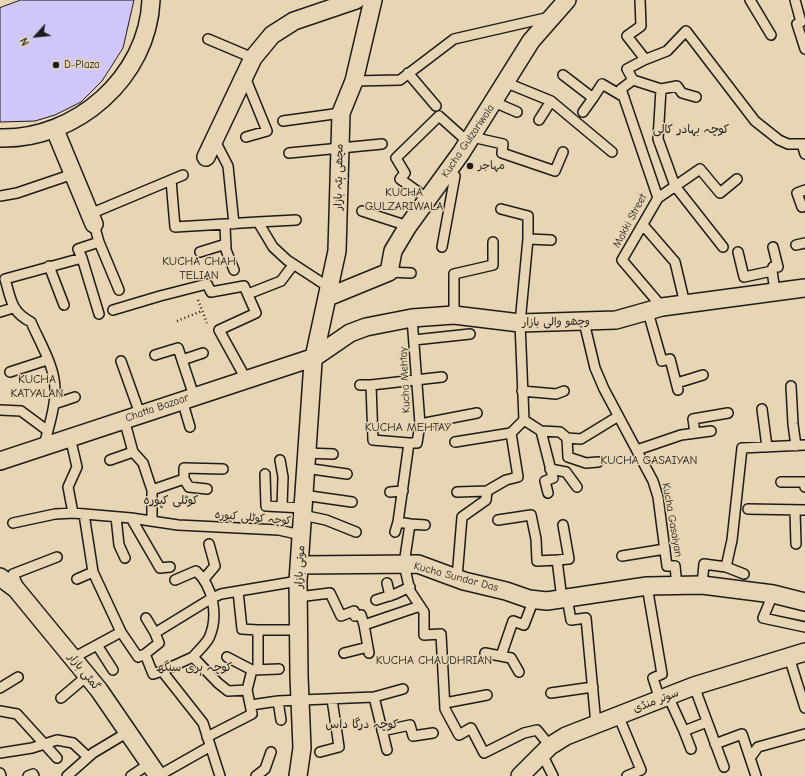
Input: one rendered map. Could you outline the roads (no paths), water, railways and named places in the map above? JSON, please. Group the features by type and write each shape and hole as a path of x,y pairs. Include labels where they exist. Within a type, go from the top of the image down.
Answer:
{"street":[{"path":"0,138 18,138 55,130 90,111 118,84 139,51 150,14 151,0"},
{"path":"206,157 253,58 272,35 294,21 356,0"},
{"name":"مچھی ہٹہ بازار","path":"315,357 338,251 341,113 354,81 373,0"},
{"name":"Kucha Gulzariwala","path":"389,272 393,251 408,226 470,140 507,83 531,41 568,0"},
{"path":"55,130 92,219"},
{"path":"329,292 389,272"},
{"name":"وچھو والی بازار","path":"315,357 350,333 366,327 412,318 454,315 520,323 616,320 685,304 805,288"},
{"name":"Chatta Bazaar","path":"0,461 46,439 70,437 315,357"},
{"name":"موتی بازار","path":"298,776 302,748 298,630 299,581 306,461 315,357"},
{"name":"Kucha Sundar Das","path":"299,581 404,564 418,564 458,578 534,599 547,601 647,586 702,585 774,594 805,602"},
{"name":"گمٹی بازار","path":"1,580 16,589 88,676 155,772"},
{"name":"سوتر منڈی","path":"520,776 546,750 566,736 694,686 805,652"}],"lane":[{"path":"640,0 641,26 628,36 645,59"},
{"path":"750,0 772,35"},
{"path":"795,0 803,22 796,24 805,49"},
{"path":"354,81 400,80 454,39 552,17"},
{"path":"696,97 682,93 677,86 661,89 633,80 627,69 645,59 667,51 686,31 755,121 778,140 788,144 804,144 805,154"},
{"path":"208,39 253,58"},
{"path":"408,73 436,106"},
{"path":"244,75 267,131 246,137"},
{"path":"563,75 593,98"},
{"path":"624,97 621,89 633,80"},
{"path":"507,83 551,101 612,152"},
{"path":"583,112 602,84 624,97"},
{"path":"661,89 658,139 675,186 723,247"},
{"name":"Makki Street","path":"624,97 658,198 622,260 655,310"},
{"path":"539,120 551,101"},
{"path":"494,102 517,112"},
{"path":"283,121 341,113"},
{"path":"428,198 400,179 405,173 396,158 439,116 470,140 503,144 502,153 555,171 564,152"},
{"path":"214,139 228,166 229,224 226,250 234,270"},
{"path":"289,153 382,144"},
{"path":"658,198 700,169 720,193 737,179"},
{"path":"442,247 455,176 448,171"},
{"path":"0,196 17,193 73,174"},
{"path":"120,290 98,242 92,219 183,175"},
{"path":"171,180 176,227 296,220"},
{"path":"802,207 797,193 805,190"},
{"path":"455,442 511,434 524,420 520,323 528,240 528,216 501,209"},
{"path":"362,211 408,226"},
{"path":"258,222 272,247 329,292"},
{"path":"643,225 675,262 685,304"},
{"path":"528,240 551,240"},
{"path":"98,242 78,249 99,314"},
{"path":"454,315 454,274 493,265 493,242"},
{"path":"200,252 226,244"},
{"path":"738,252 744,277 772,271 773,267 778,267 773,247"},
{"path":"46,439 56,390 52,372 31,322 21,317 13,308 5,279 82,258"},
{"path":"248,294 281,281 293,265"},
{"path":"49,266 64,305"},
{"path":"772,271 775,291"},
{"path":"389,272 412,273"},
{"path":"113,310 207,284 211,292 244,286 256,313 219,330 246,379"},
{"path":"0,312 13,308"},
{"path":"655,310 662,361 670,359 677,386 703,375"},
{"name":"Kucha Mehtay","path":"409,443 417,443 420,424 412,318"},
{"name":"Kucha Gasaiyan","path":"584,322 595,368 617,417 637,450 653,481 658,497 667,566 675,566 677,586"},
{"path":"414,340 470,334"},
{"path":"155,355 178,348 182,360 188,398 190,427"},
{"path":"182,360 203,353"},
{"path":"10,372 47,360"},
{"path":"121,361 132,416 133,452 143,463 152,490 152,521"},
{"path":"360,385 442,377"},
{"path":"372,385 373,440 409,443 396,532"},
{"path":"726,567 732,540 742,448 801,446 793,424 791,386"},
{"path":"522,390 556,394 564,392"},
{"path":"54,404 75,398"},
{"path":"762,409 767,447"},
{"path":"0,410 21,411 46,439"},
{"path":"420,424 477,413"},
{"path":"695,433 693,419 728,413"},
{"path":"524,420 541,431 560,432 567,438 581,439 617,417"},
{"path":"541,431 553,478 545,480 548,492"},
{"path":"637,450 681,435 711,431"},
{"path":"457,492 487,491 506,480 518,477 511,434"},
{"path":"70,437 77,467 68,488 73,513"},
{"path":"567,438 568,457 586,463 598,462"},
{"path":"110,460 133,452"},
{"path":"306,461 333,454"},
{"path":"280,460 283,477 282,507"},
{"path":"306,461 347,474"},
{"path":"206,489 189,487 184,479 184,468 222,469"},
{"path":"550,469 566,472 577,488"},
{"path":"265,474 266,506 282,507 352,502"},
{"path":"152,490 184,479"},
{"path":"781,482 804,482 805,487"},
{"path":"390,492 403,491"},
{"path":"458,578 462,517 486,500 487,491"},
{"path":"303,506 326,520 356,532"},
{"path":"748,509 805,510"},
{"path":"795,511 796,544"},
{"name":"کوچہ کوٹلی کپورہ","path":"13,523 55,514 73,513 116,516 178,525 279,530 301,535"},
{"path":"84,514 93,572 121,632 138,657 145,654 159,643 146,618"},
{"path":"498,520 531,515 536,539 537,561 569,559 563,525"},
{"path":"116,516 119,545 124,558"},
{"path":"131,518 160,568 170,567"},
{"path":"398,522 426,525"},
{"path":"410,524 404,564 410,587 424,612 424,635 441,634 445,709 459,735 471,728 484,753 524,733 537,730 546,750 553,776"},
{"path":"204,578 215,566 210,544"},
{"path":"622,556 664,549"},
{"path":"24,598 13,574 58,557"},
{"path":"557,560 564,598 571,620 586,618 596,724"},
{"path":"702,585 704,564 726,567 744,574"},
{"path":"145,654 153,674 193,657 209,638 213,622 212,598 204,578 196,570 175,580"},
{"path":"77,579 93,572"},
{"path":"155,634 212,598 238,591 299,581 330,593 341,616 354,611 355,616 361,616 368,650 344,653"},
{"path":"387,583 390,596"},
{"path":"647,586 662,674 653,678 684,731 691,749"},
{"path":"376,600 390,596 410,587"},
{"path":"238,591 242,629 298,630"},
{"path":"774,594 763,618 805,627"},
{"path":"501,656 513,621 524,625 534,599"},
{"path":"364,625 420,606"},
{"path":"207,737 252,714 247,690 255,670 258,630"},
{"path":"73,658 121,632"},
{"path":"97,645 113,670"},
{"path":"485,653 511,658 519,672"},
{"path":"193,657 218,683 228,690 247,690"},
{"path":"227,657 255,670 279,669"},
{"path":"789,658 805,708"},
{"path":"162,671 203,723 209,747 220,776"},
{"path":"61,698 88,676"},
{"path":"0,688 18,677"},
{"path":"694,686 724,767"},
{"path":"551,693 593,687"},
{"path":"251,705 300,699 374,697 403,689"},
{"path":"445,703 487,695"},
{"path":"374,697 386,750"},
{"path":"320,752 339,747 332,699"},
{"path":"278,701 281,720"},
{"path":"0,711 17,714 42,744 57,758"},
{"path":"618,715 641,770 627,776"},
{"path":"684,731 707,722"},
{"path":"382,731 410,725 413,736 433,732"},
{"path":"68,776 79,772 88,757 128,732"},
{"path":"715,744 742,734 754,775"},
{"path":"750,758 758,747 805,734"},
{"path":"338,736 348,735"},
{"path":"0,753 32,748 57,740 66,740 73,743 88,757"},
{"path":"131,776 155,772 209,747"},
{"path":"256,776 265,770 272,752"},
{"path":"28,776 33,774 34,776"}],"place":[{"name":"D-Plaza","path":"56,65"},
{"name":"مہاجر","path":"470,166"}],"district":[{"name":"کوچہ بہادر کالی","path":"691,130"},
{"name":"KUCHA GULZARIWALA","path":"404,200"},
{"name":"KUCHA CHAH TELIAN","path":"199,269"},
{"name":"KUCHA KATYALAN","path":"37,387"},
{"name":"KUCHA MEHTAY","path":"408,428"},
{"name":"KUCHA GASAIYAN","path":"649,461"},
{"name":"کوٹلی کپورہ","path":"171,501"},
{"name":"KUCHA CHAUDHRIAN","path":"434,661"},
{"name":"کوچہ ہری سنگھ","path":"194,668"},
{"name":"کوچہ درگا داس","path":"362,725"}]}
